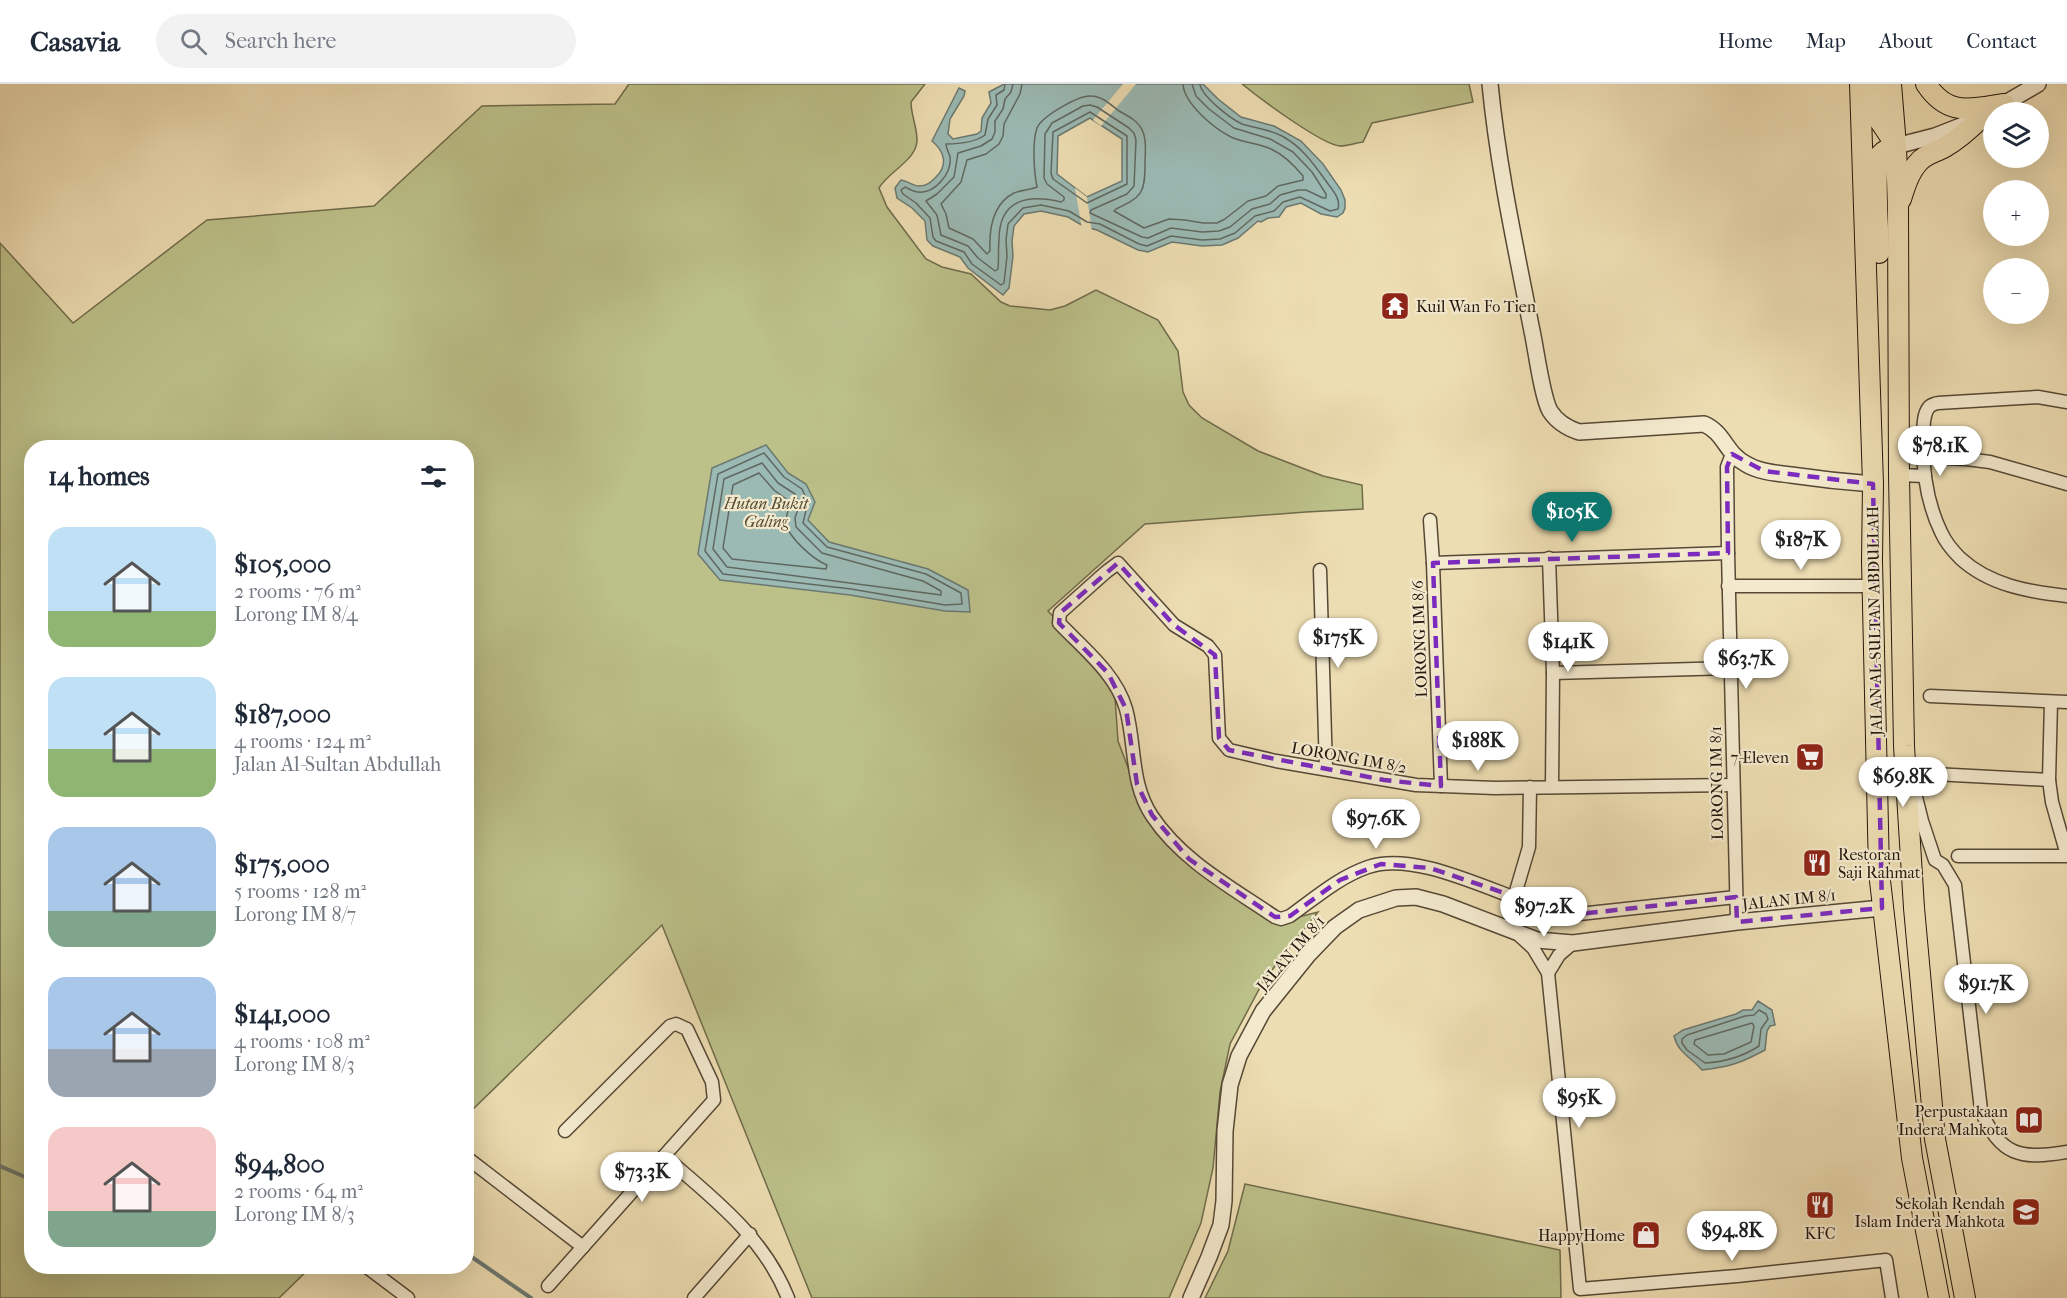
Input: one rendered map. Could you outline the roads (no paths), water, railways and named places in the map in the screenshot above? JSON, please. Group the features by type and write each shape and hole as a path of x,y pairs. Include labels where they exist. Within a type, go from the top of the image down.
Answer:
{"main road":[{"name":"JALAN AL-SULTAN ABDULLAH","path":"1860,84 1873,484 1879,872 1912,1158 1939,1298"},
{"path":"1873,484 1881,356 1878,172 1880,156 1885,150 1896,146 1877,117 1874,84"},
{"name":"JALAN AL-SULTAN ABDULLAH","path":"1891,84 1898,210 1899,475 1904,746 1914,908 1935,1139 1965,1298"},
{"path":"1926,84 1940,102 1956,109 1983,107"},
{"path":"1898,210 1909,176 1917,164 1924,157 1962,136 1982,117"}],"street":[{"path":"1490,84 1505,194 1549,409 1557,420 1579,432 1704,424 1715,429 1732,453 1746,464 1764,471 1837,482 1873,484"},
{"path":"2007,102 2038,84"},
{"path":"1896,146 1935,136 1982,117"},
{"path":"2067,402 2038,397 1961,400 1930,406 1924,415 1922,457 1933,513 1948,544 1961,559 1982,574 2017,589 2067,596"},
{"name":"LORONG IM 8/1","path":"1732,453 1727,467 1728,586 1737,922"},
{"path":"1922,457 1990,462 2067,484"},
{"path":"1899,475 1925,476"},
{"name":"LORONG IM 8/6","path":"1430,520 1441,786"},
{"path":"1433,563 1728,553"},
{"path":"1549,558 1553,673 1552,787"},
{"name":"LORONG IM 8/2","path":"1514,898 1430,868 1404,864 1381,864 1368,867 1340,880 1290,916 1281,919 1275,917 1189,859 1152,815 1137,784 1126,708 1108,673 1059,623 1060,613 1118,563 1174,625 1208,646 1215,655 1219,738 1229,750 1276,761 1384,780 1441,786 1733,785"},
{"path":"1320,570 1326,769"},
{"path":"1728,586 1873,586"},
{"path":"1553,673 1730,668"},
{"path":"1930,696 2067,702"},
{"path":"1958,856 2067,856 2052,802 2049,780 2051,702"},
{"path":"1904,746 1922,821 1935,860"},
{"path":"1934,774 2049,780"},
{"path":"1530,787 1529,847 1514,898 1550,912 1570,915 1736,897"},
{"path":"1914,908 1921,867 1929,859 1935,860 1943,866 1955,885 1981,1110 1988,1129 2008,1149 2018,1154 2031,1156 2067,1152"},
{"name":"JALAN IM 8/1","path":"1191,1298 1221,1225 1226,1119 1230,1084 1239,1056 1263,1011 1308,955 1335,927 1351,915 1377,902 1416,897 1443,904 1544,941 1573,943 1737,922 1882,908"},
{"path":"1511,930 1533,948 1548,973 1580,1289 1737,1276 1886,1260 1892,1298"},
{"path":"1548,973 1554,960 1573,943"},
{"path":"548,1286 714,1100 712,1082 687,1029 676,1024 670,1026 565,1131"},
{"path":"664,1156 733,1216 750,1234 765,1254 789,1298"},
{"path":"474,1163 583,1247"},
{"path":"694,1298 750,1234"},
{"path":"376,1274 408,1298"}],"water":[{"path":"1004,84 1203,84 1241,117 1274,126 1301,141 1323,164 1341,190 1345,208 1343,213 1337,217 1321,214 1301,203 1286,207 1279,217 1258,221 1238,238 1222,245 1202,246 1172,242 1148,252 1138,250 1097,230 1085,227 1068,217 1041,211 1024,214 1014,226 1009,288 1003,295 968,268 960,257 933,246 927,240 925,221 897,198 895,188 901,180 917,186 924,185 931,182 940,172 943,163 942,154 932,141 959,88 965,91 950,119 948,134 953,139 981,131 982,118 991,103 989,92","holes":["1090,118 1122,139 1122,181 1087,197 1057,174 1058,136"]},
{"path":"766,445 788,473 806,484 815,502 808,520 829,542 928,569 968,590 970,612 945,611 850,595 720,580 698,554 712,468"},
{"path":"1758,1001 1772,1010 1775,1025 1770,1026 1767,1031 1765,1050 1757,1054 1735,1064 1702,1070 1676,1042 1674,1036 1683,1030 1743,1010 1752,1010"}],"waterway":[{"path":"0,1166 24,1176"},
{"path":"474,1259 531,1298"}],"place":[{"name":"Kuil Wan Fo Tien","path":"1395,306"},
{"name":"7-Eleven","path":"1810,757"},
{"name":"Restoran Saji Rahmat","path":"1817,863"},
{"name":"Perpustakaan Indera Mahkota","path":"2029,1120"},
{"name":"KFC","path":"1820,1205"},
{"name":"Sekolah Rendah Islam Indera Mahkota","path":"2026,1212"},
{"name":"HappyHome","path":"1646,1235"}],"park label":[{"name":"Hutan Bukit Galing","path":"766,512"}]}
